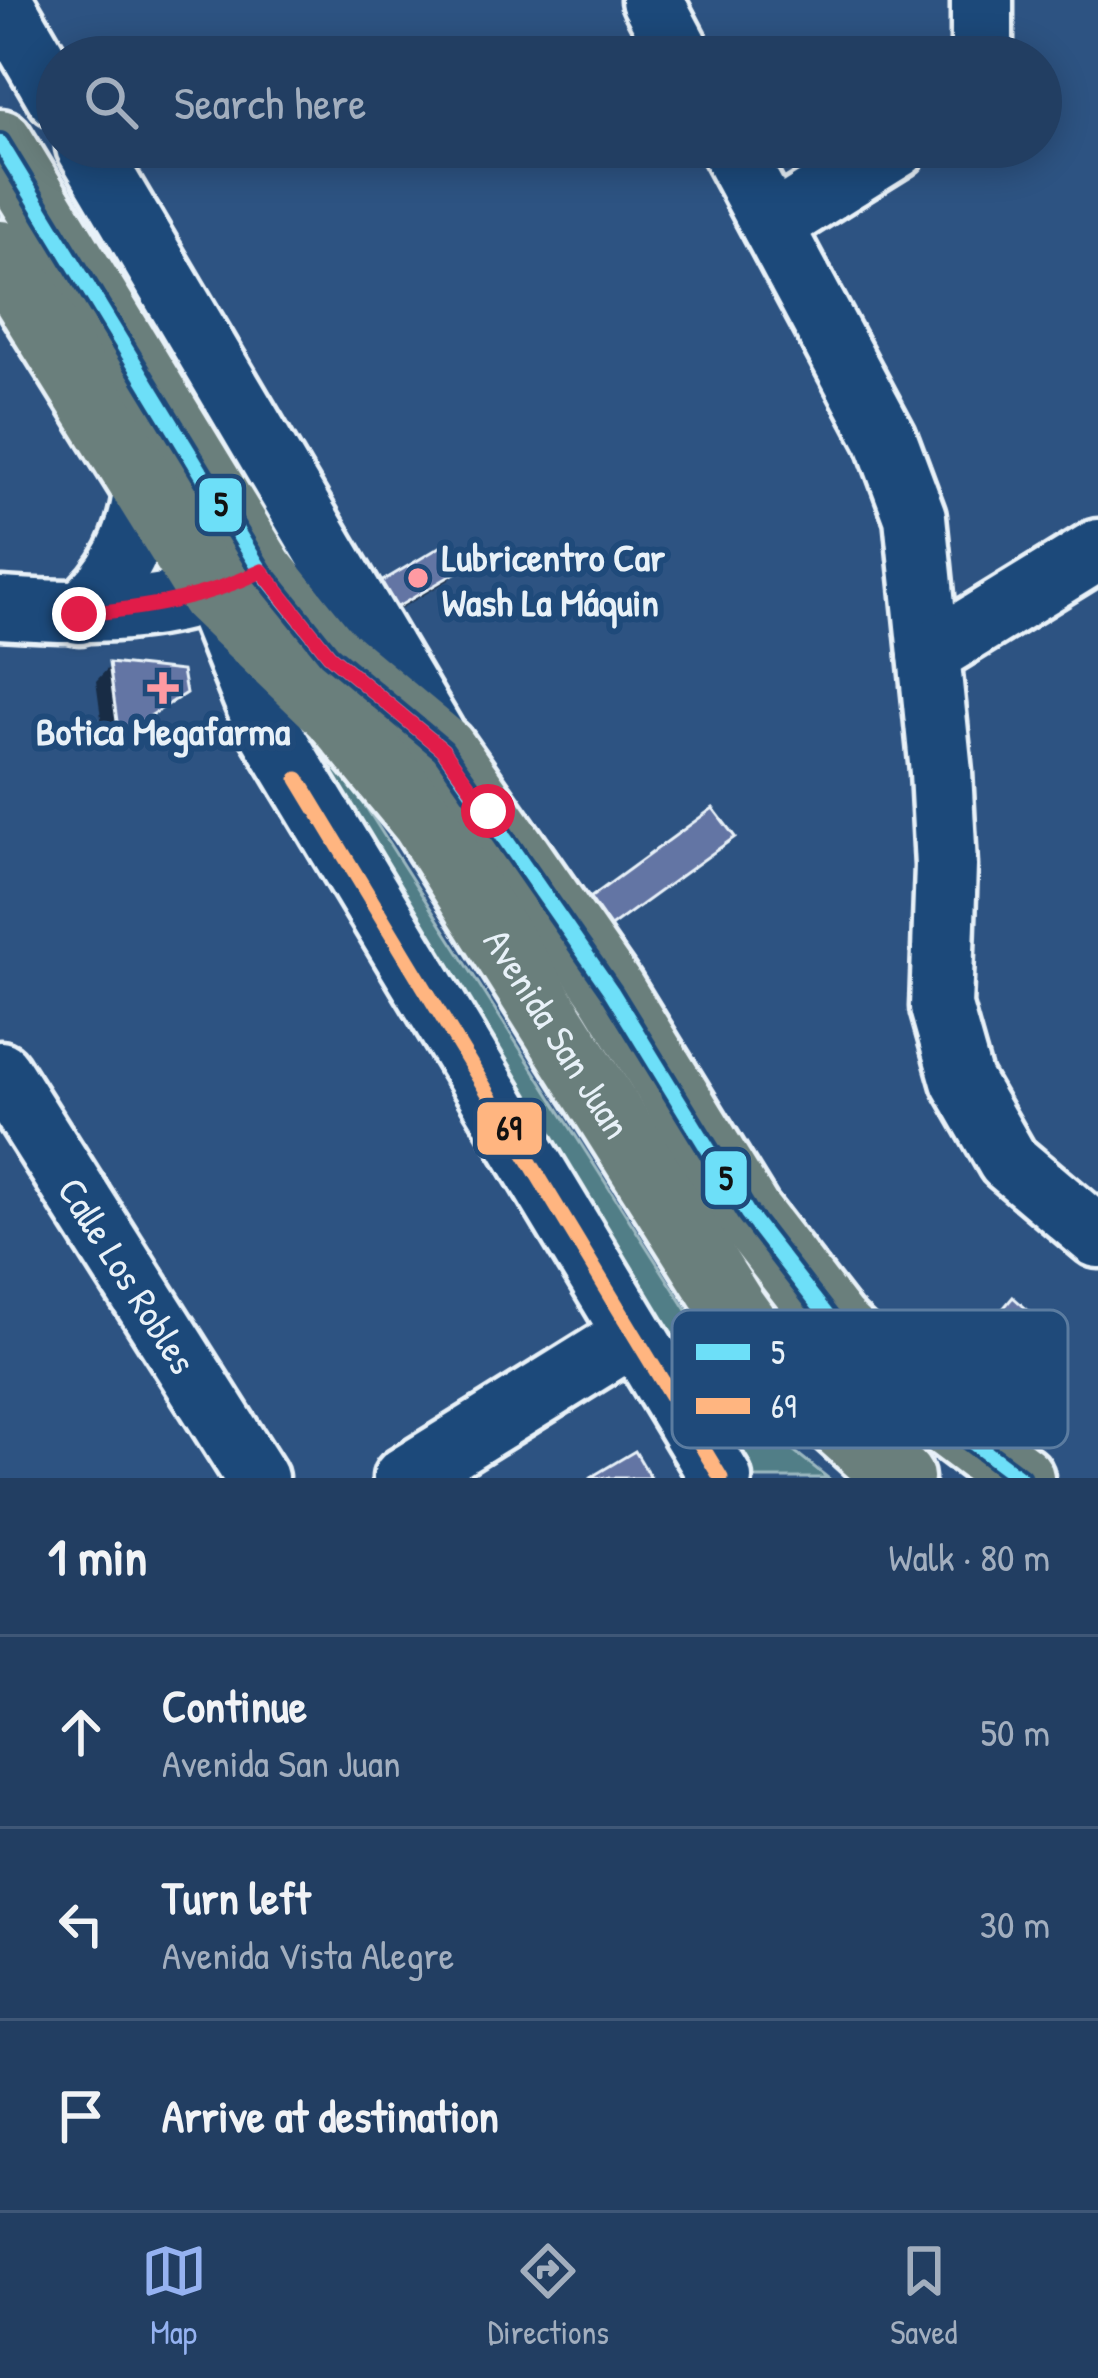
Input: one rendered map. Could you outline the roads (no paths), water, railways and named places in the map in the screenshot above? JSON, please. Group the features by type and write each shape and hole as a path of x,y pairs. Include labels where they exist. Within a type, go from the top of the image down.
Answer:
{"main road":[{"path":"0,143 264,570"},
{"path":"0,254 145,486 264,570"},
{"name":"Avenida San Juan","path":"264,570 329,655 443,750 610,991 748,1214 822,1310"},
{"name":"Avenida San Juan","path":"264,570 336,713 424,820 691,1250 734,1310"},
{"name":"Avenida San Juan","path":"867,1448 900,1478"},
{"name":"Avenida San Juan","path":"980,1448 1020,1478"}],"street":[{"path":"1,0 36,60"},
{"path":"652,0 671,36"},
{"path":"982,0 985,36"},
{"path":"96,168 264,570 262,718 672,1400"},
{"path":"741,168 886,439 915,517 946,866 941,1006 962,1082 1008,1161 1098,1238"},
{"path":"772,226 864,168"},
{"path":"79,614 123,562 135,538 145,486"},
{"path":"929,654 1098,550"},
{"path":"0,608 79,614 138,610 264,570"},
{"name":"Calle Los Robles","path":"0,1072 256,1478"},
{"path":"404,1478 632,1336"},
{"path":"702,1448 721,1478"}],"place":[{"name":"Lubricentro Car Wash La Máquin","path":"418,578"},
{"name":"Botica Megafarma","path":"163,688"}]}
